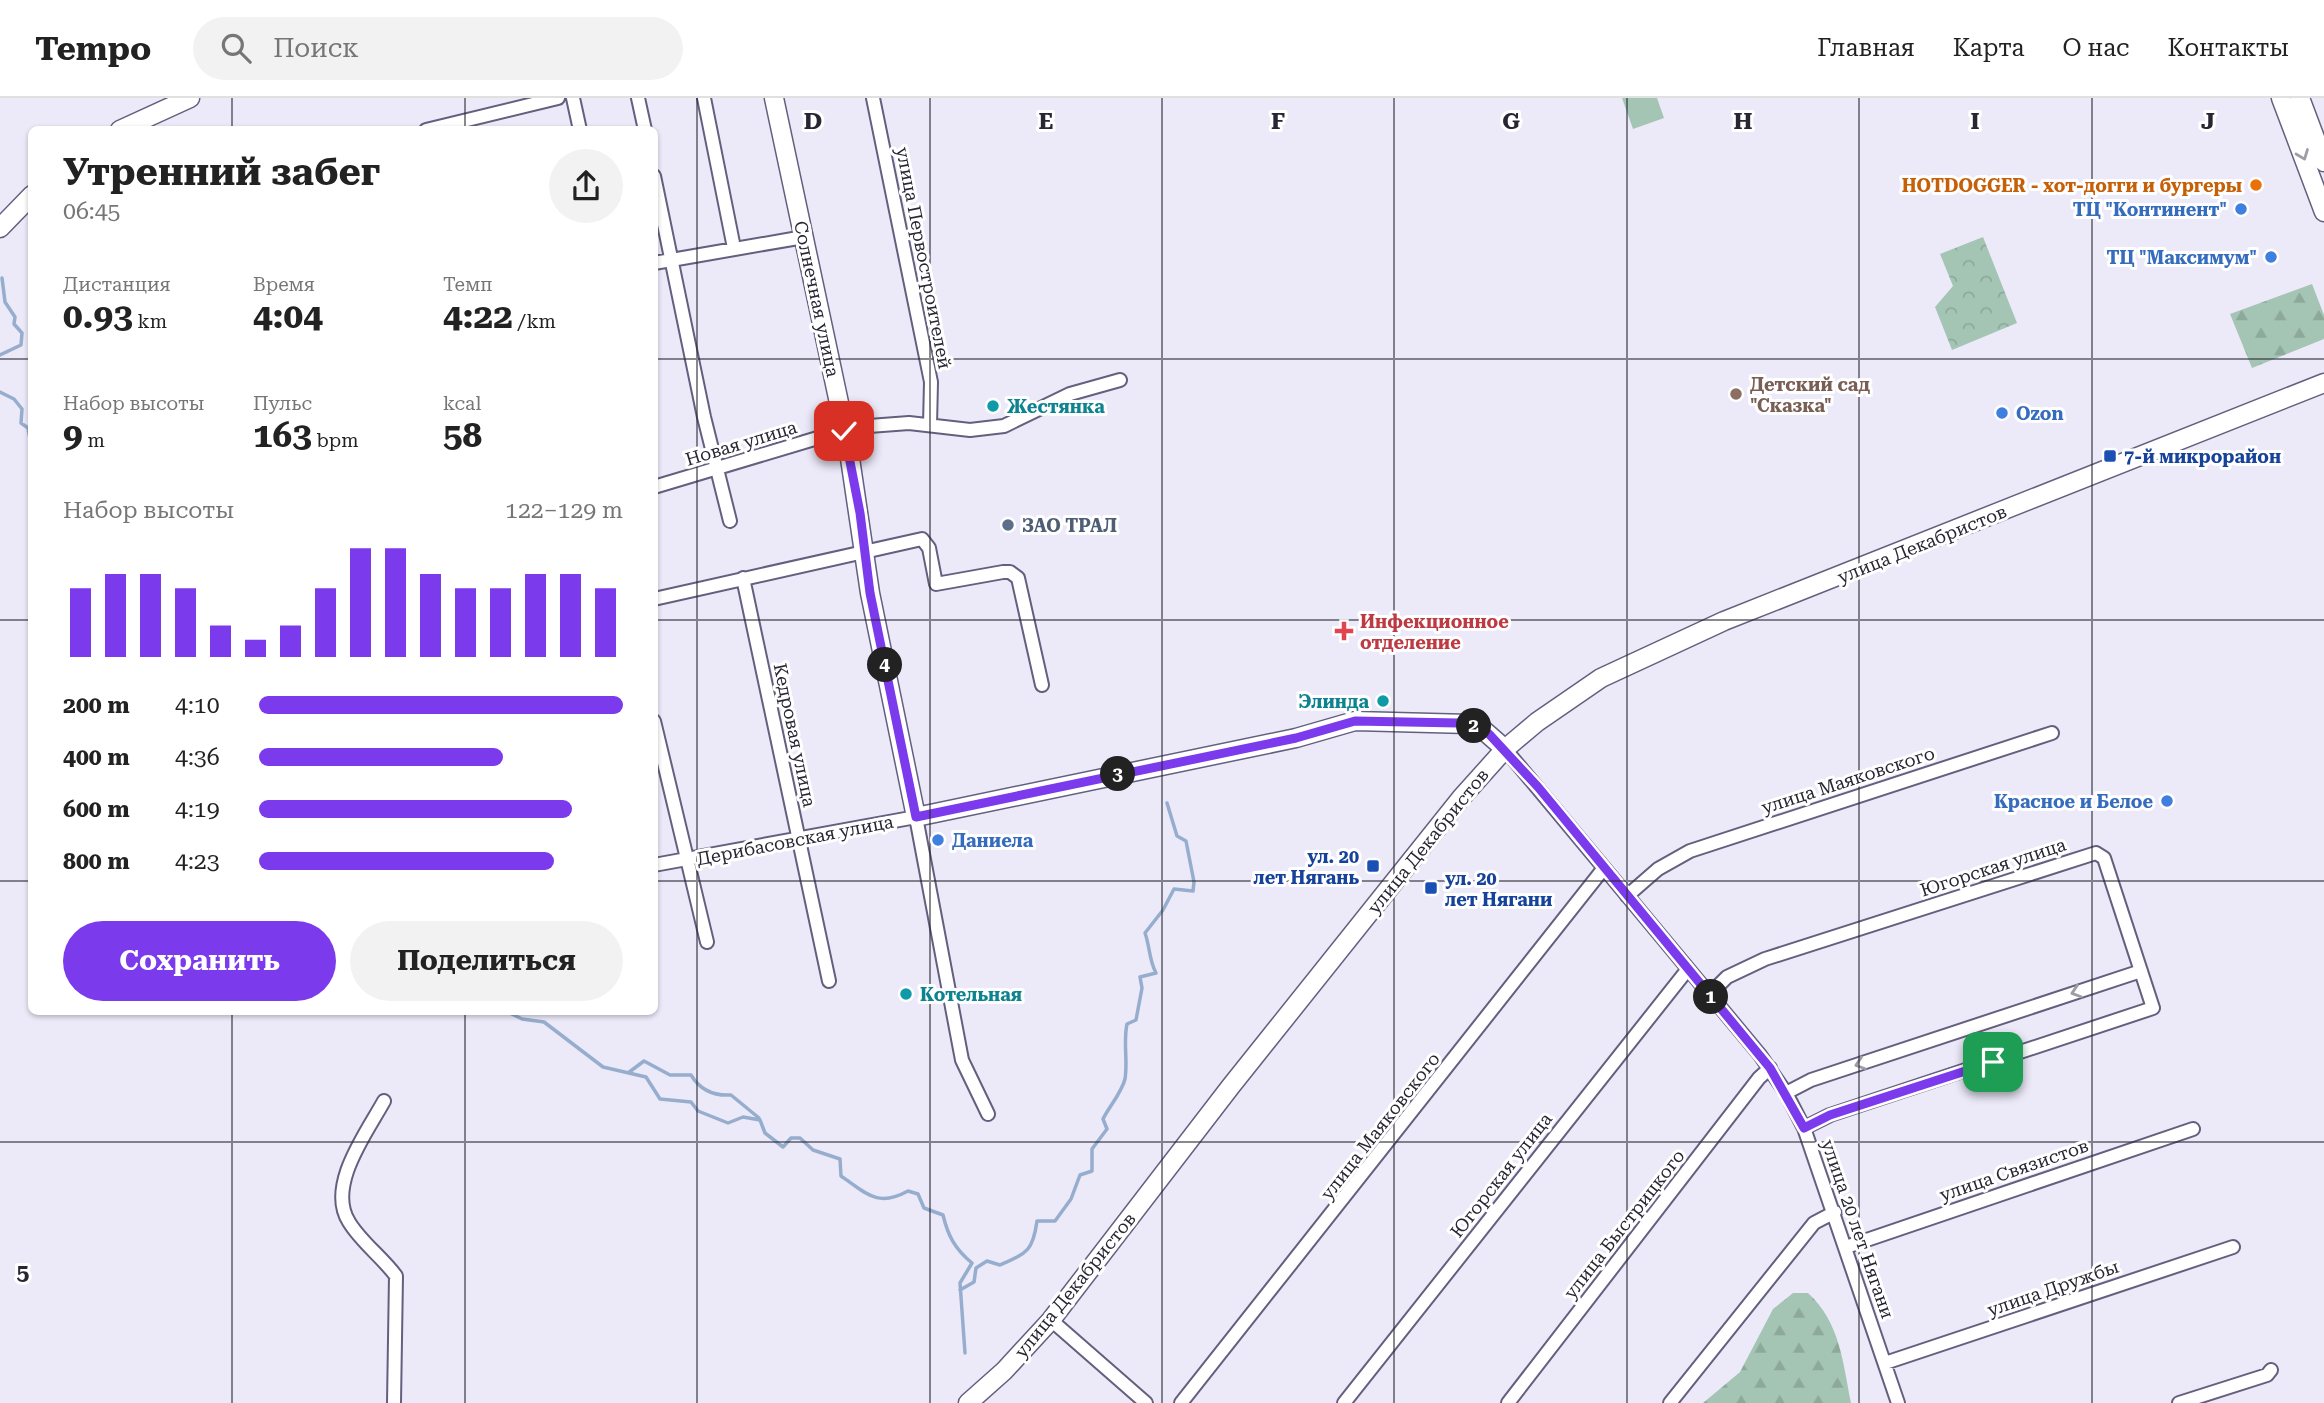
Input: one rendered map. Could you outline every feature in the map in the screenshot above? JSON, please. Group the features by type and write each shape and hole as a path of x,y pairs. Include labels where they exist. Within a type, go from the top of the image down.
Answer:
{"main road":[{"path":"129,126 190,98"},
{"name":"Солнечная улица","path":"774,98 844,431 870,593 916,817"},
{"path":"2281,98 2324,212"},
{"path":"2300,98 2324,162"},
{"path":"0,228 28,199"},
{"name":"улица Декабристов","path":"968,1403 1004,1371 1051,1320 1231,1086 1461,798 1504,749 1570,698 1634,660 1724,621 2324,383"},
{"name":"Дерибасовская улица","path":"916,817 1296,738 1355,721 1469,724 1481,728 1504,749"}],"street":[{"path":"442,126 558,98"},
{"path":"573,98 579,126"},
{"path":"638,98 644,126"},
{"path":"704,98 734,248"},
{"name":"улица Первостроителей","path":"873,98 931,382 930,425"},
{"path":"658,194 704,417 730,521"},
{"path":"658,262 804,237"},
{"name":"Новая улица","path":"658,486 844,431 891,423 970,430 1004,426 1070,394 1120,380"},
{"path":"658,598 922,539 929,548 936,584 1003,572 1015,575 1042,685"},
{"name":"Кедровая улица","path":"743,578 829,981"},
{"name":"улица Маяковского","path":"1627,896 1658,869 1690,851 2052,733"},
{"path":"658,737 707,942"},
{"name":"улица 20 лет Нягани","path":"1504,749 1770,1068 1786,1093 1804,1128 1835,1212 1898,1403"},
{"name":"Дерибасовская улица","path":"658,864 916,817"},
{"name":"Солнечная улица","path":"916,817 962,1060 988,1114"},
{"name":"Югорская улица","path":"1709,995 1727,977 1765,959 2096,853 2104,858 2141,971"},
{"name":"улица Маяковского","path":"1181,1403 1604,868"},
{"name":"Югорская улица","path":"1344,1403 1688,969"},
{"path":"1786,1093 1824,1075 2141,971 2153,1008 1830,1115 1804,1128"},
{"name":"улица Быстрицкого","path":"1508,1403 1770,1068"},
{"path":"384,1101 345,1179 342,1200 348,1222 396,1276 394,1403"},
{"name":"улица Связистов","path":"1846,1247 2193,1129"},
{"path":"1670,1403 1814,1223 1835,1212"},
{"name":"улица Дружбы","path":"1885,1363 2233,1247"},
{"path":"1051,1320 1146,1403"},
{"path":"2179,1403 2267,1375 2272,1370"}],"green space":[{"path":"1622,98 1657,98 1664,118 1633,129"},
{"path":"1983,237 2017,323 1952,350 1935,307 1953,286 1940,254"},
{"path":"2312,284 2324,315 2324,339 2252,368 2230,314"},
{"path":"1793,1293 1808,1293 1819,1304 1834,1330 1851,1403 1703,1403 1740,1372 1773,1309"}],"waterway":[{"path":"0,355 21,345 22,333 14,324 15,317 5,302 2,278"},
{"path":"0,392 14,399 22,409 21,423 28,428"},
{"path":"960,1290 974,1282 976,1268 987,1261 1000,1265 1023,1254 1031,1245 1037,1221 1055,1221 1071,1199 1080,1175 1092,1171 1092,1149 1107,1129 1103,1119 1125,1079 1127,1024 1136,1020 1142,988 1140,977 1156,973 1145,933 1163,910 1174,889 1193,891 1194,882 1186,841 1177,836 1167,803"},
{"path":"514,1015 544,1022 603,1067 646,1077 660,1099 691,1102 698,1111 728,1123 743,1117 760,1120 765,1133 783,1147 791,1138 800,1138 813,1150 840,1159 841,1176 865,1193 880,1198 897,1196 908,1191 918,1194 924,1208 943,1215 953,1242 972,1263 960,1283 965,1353"},
{"path":"628,1073 644,1061 670,1075 691,1075 703,1088 713,1093 731,1095 759,1118"}],"place":[{"name":"HOTDOGGER - хот-догги и бургеры","path":"2256,185"},
{"name":"ТЦ \"Континент\"","path":"2241,209"},
{"name":"ТЦ \"Максимум\"","path":"2271,257"},
{"name":"Детский сад \"Сказка\"","path":"1736,394"},
{"name":"Жестянка","path":"993,406"},
{"name":"Ozon","path":"2002,413"},
{"name":"7-й микрорайон","path":"2110,456"},
{"name":"ЗАО ТРАЛ","path":"1008,525"},
{"name":"Инфекционное отделение","path":"1344,631"},
{"name":"Элинда","path":"1383,701"},
{"name":"Красное и Белое","path":"2167,801"},
{"name":"Даниела","path":"938,840"},
{"name":"ул. 20 лет Нягань","path":"1373,866"},
{"name":"ул. 20 лет Нягани","path":"1431,888"},
{"name":"Котельная","path":"906,994"}],"route":[{"path":"844,431 860,513 870,593 916,817 1296,738 1340,723 1369,721 1469,724 1489,734 1538,787 1770,1068 1804,1128 1830,1115 1993,1062"}]}
